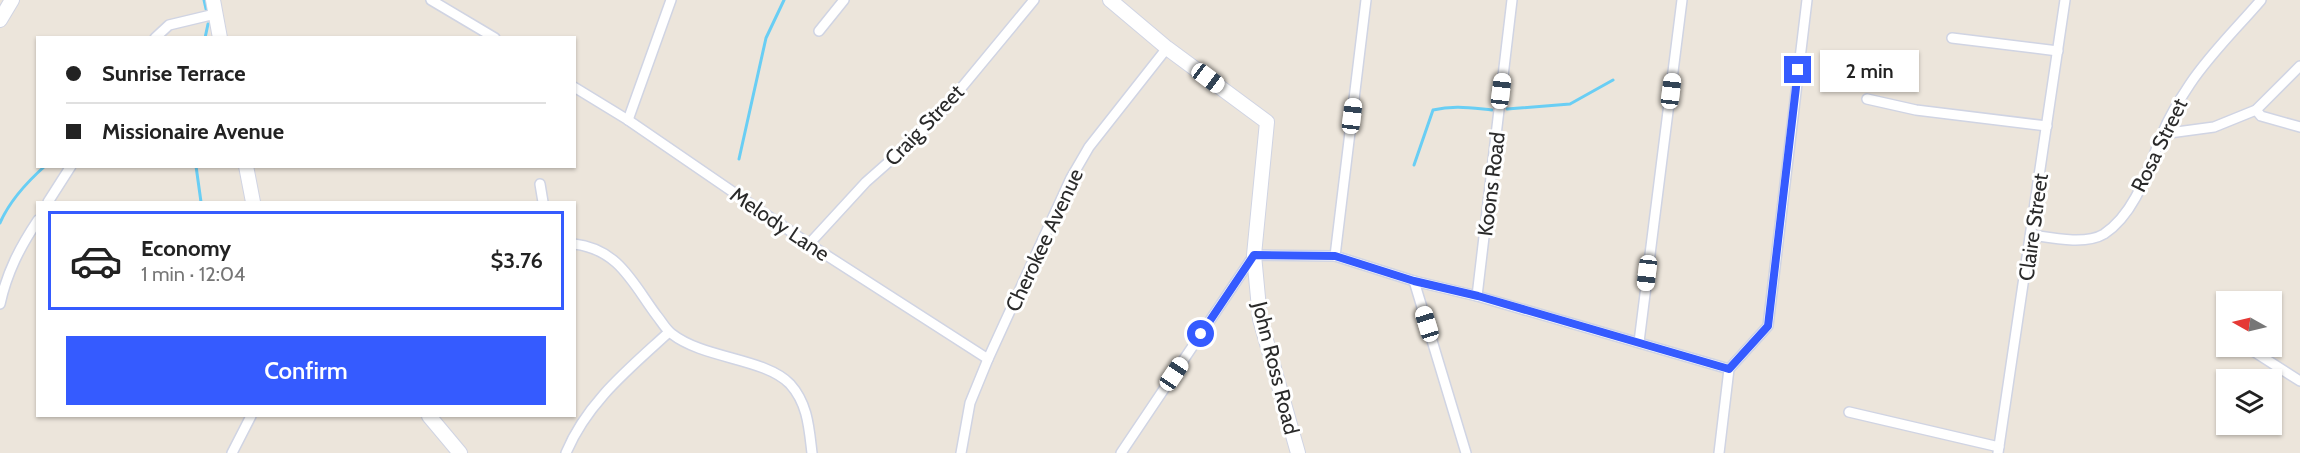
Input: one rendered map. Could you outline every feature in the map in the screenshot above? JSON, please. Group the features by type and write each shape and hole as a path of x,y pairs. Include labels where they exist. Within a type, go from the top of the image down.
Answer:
{"street":[{"path":"0,20 12,0"},
{"path":"213,0 220,36"},
{"path":"431,0 492,36"},
{"path":"628,120 671,0"},
{"path":"819,31 844,0"},
{"name":"Craig Street","path":"808,244 866,182 917,137 943,110 1034,0"},
{"name":"John Ross Road","path":"1110,0 1167,48 1267,122 1254,255 1260,319 1298,453"},
{"path":"1335,256 1366,0"},
{"name":"Koons Road","path":"1478,296 1512,0"},
{"path":"1639,342 1683,0"},
{"path":"1719,453 1729,369 1768,326 1807,0"},
{"name":"Claire Street","path":"1998,450 2032,235 2065,0"},
{"name":"Rosa Street","path":"2032,235 2092,238 2102,235 2112,227 2127,210 2162,134 2192,82 2261,0"},
{"path":"156,36 169,25 215,14"},
{"path":"1952,38 2058,51"},
{"name":"Cherokee Avenue","path":"961,453 970,403 1071,178 1089,147 1167,48"},
{"path":"2162,134 2214,127 2256,110 2300,66"},
{"name":"Melody Lane","path":"576,88 628,120 808,244 988,359"},
{"path":"1867,99 1916,110 2047,126"},
{"path":"2256,110 2261,116 2300,127"},
{"path":"49,201 70,168"},
{"path":"246,168 253,201"},
{"path":"540,184 543,201"},
{"path":"0,304 6,278 14,260 36,223"},
{"path":"576,244 590,245 621,264 669,332 705,352 748,364 788,383 804,406 812,453"},
{"path":"1121,453 1254,255 1335,256 1414,281 1478,296 1729,369"},
{"path":"1414,281 1466,453"},
{"path":"566,453 588,414 615,381 669,332"},
{"path":"2262,357 2300,381"},
{"path":"1849,412 1998,450"},
{"path":"231,453 250,417"},
{"path":"430,417 460,453"}],"waterway":[{"path":"204,0 206,9"},
{"path":"739,159 766,38 784,0"},
{"path":"205,36 208,24"},
{"path":"1507,109 1570,104 1613,80"},
{"path":"1414,165 1433,110 1455,107 1492,110"},
{"path":"0,223 20,192 43,168"},
{"path":"196,168 201,201"}],"route":[{"path":"1201,334 1254,255 1335,256 1414,281 1478,296 1729,369 1768,326 1798,70"}]}
